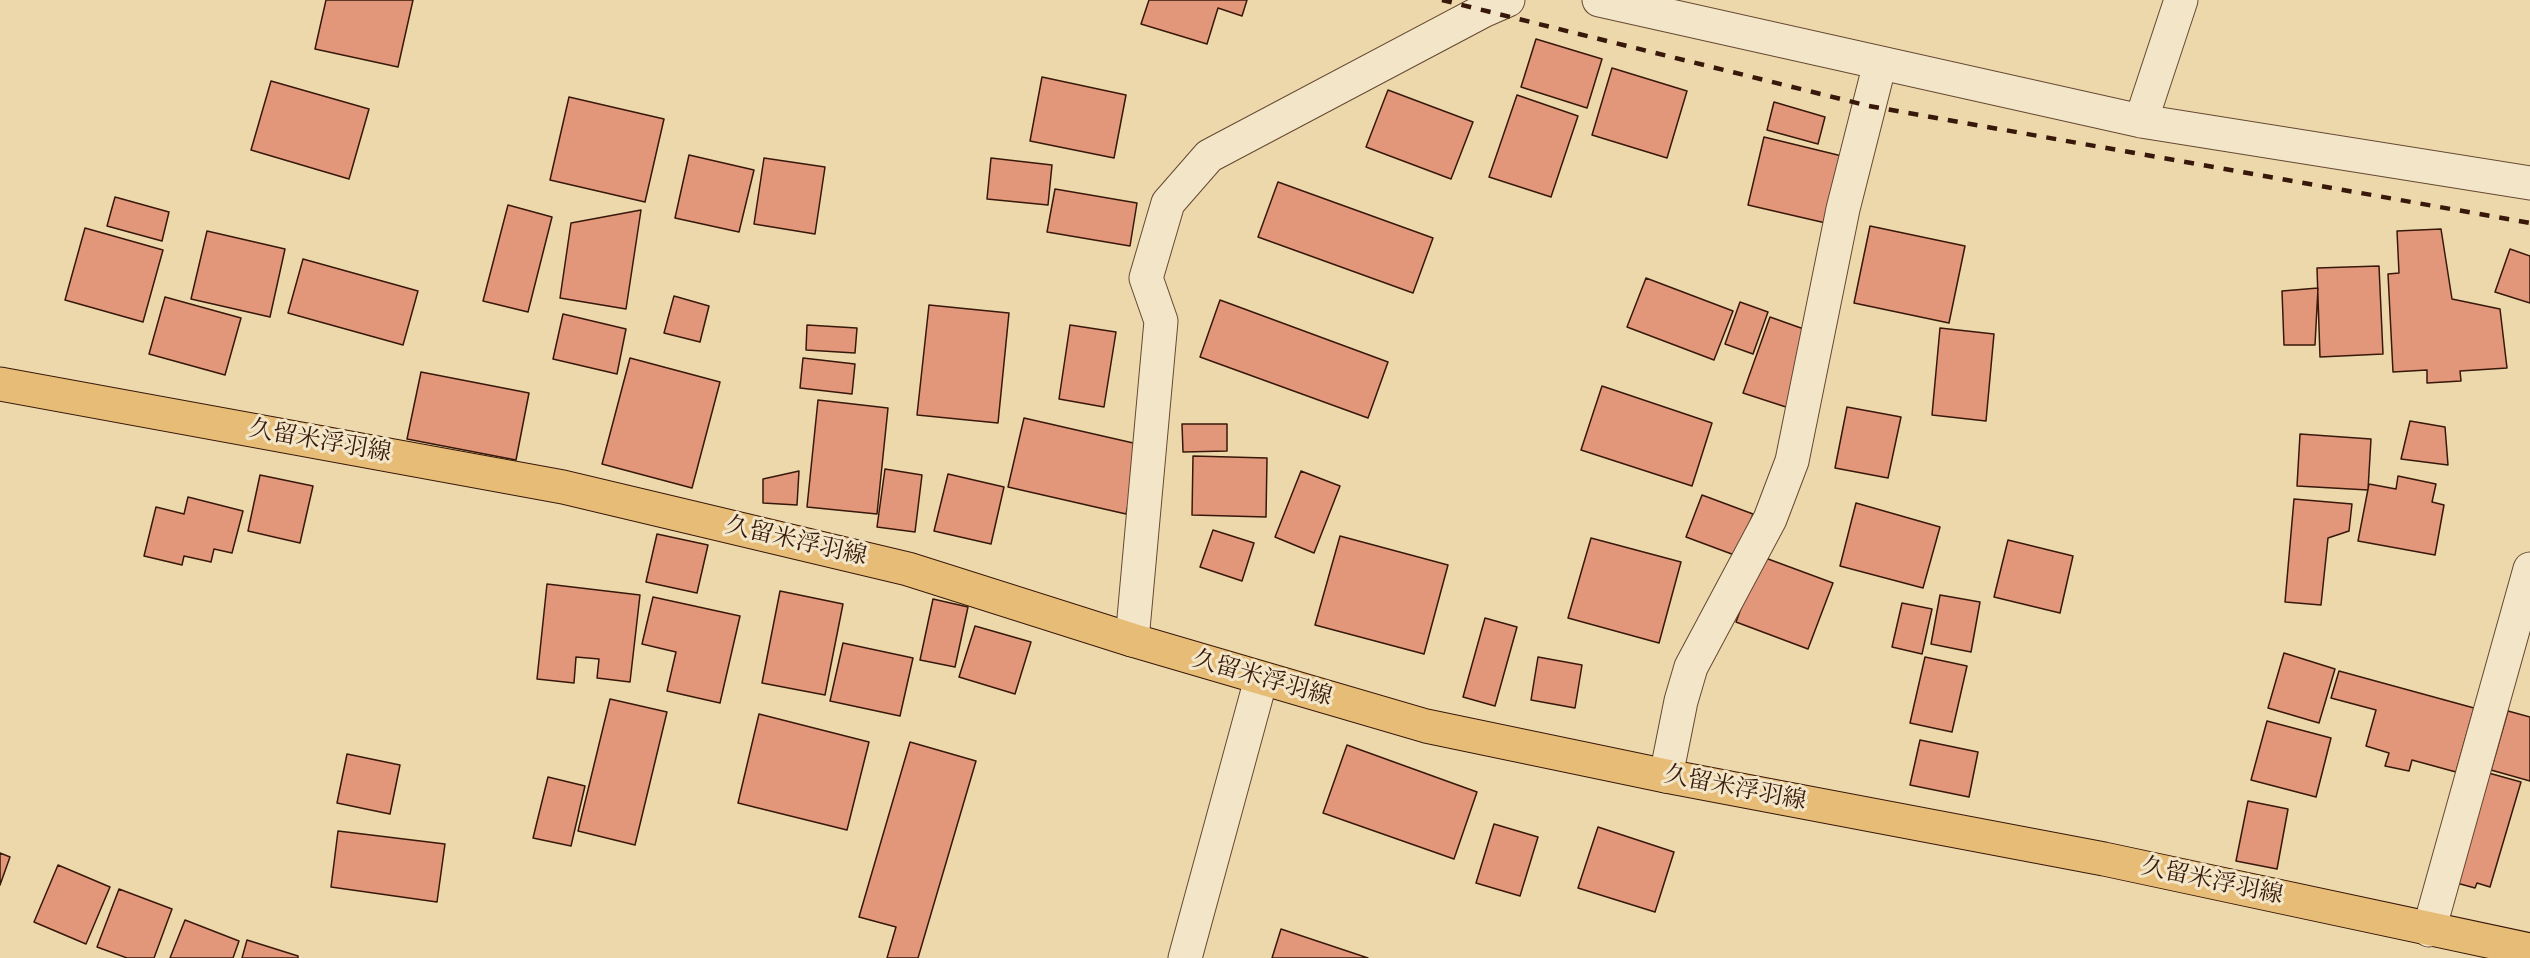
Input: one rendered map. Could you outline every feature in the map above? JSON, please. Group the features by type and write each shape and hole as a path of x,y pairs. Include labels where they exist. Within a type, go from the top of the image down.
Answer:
{"main road":[{"name":"久留米浮羽線","path":"0,384 563,486 908,569 1132,640 1426,726 1666,776 2104,859 2530,950"}],"street":[{"path":"1132,640 1161,321 1146,278 1168,203 1209,156 1483,11 1508,0"},
{"path":"1599,0 2141,121 2530,183"},
{"path":"2141,121 2181,0"},
{"path":"1666,776 1681,701 1691,667 1770,519 1792,461 1843,209 1880,63"},
{"path":"2429,930 2530,569"},
{"path":"1185,958 1261,679"}],"building":[{"path":"326,0 413,0 398,67 315,49"},
{"path":"1149,0 1247,0 1242,16 1218,8 1207,44 1141,24"},
{"path":"1536,39 1602,59 1587,108 1521,87"},
{"path":"1612,68 1687,91 1667,158 1592,135"},
{"path":"1042,77 1126,95 1114,158 1030,141"},
{"path":"271,81 369,109 349,179 251,150"},
{"path":"1388,90 1473,122 1451,179 1366,147"},
{"path":"1517,95 1578,116 1551,197 1489,177"},
{"path":"569,97 664,119 645,202 550,180"},
{"path":"1774,102 1825,117 1818,144 1767,130"},
{"path":"1764,137 1846,157 1830,224 1748,205"},
{"path":"689,155 754,170 739,232 675,218"},
{"path":"764,158 825,167 815,234 754,224"},
{"path":"991,158 1052,165 1048,205 987,199"},
{"path":"1278,182 1433,238 1413,293 1258,237"},
{"path":"1055,189 1137,203 1130,246 1047,232"},
{"path":"115,197 169,212 162,241 107,226"},
{"path":"508,205 552,217 528,312 483,301"},
{"path":"641,210 626,309 560,298 571,223"},
{"path":"1870,226 1965,246 1949,323 1854,303"},
{"path":"85,228 163,250 143,322 65,300"},
{"path":"2441,229 2452,299 2500,309 2507,368 2460,371 2461,381 2427,383 2427,370 2393,372 2388,274 2399,273 2397,231"},
{"path":"207,231 285,249 270,317 191,299"},
{"path":"2510,249 2530,256 2530,303 2495,292"},
{"path":"303,259 418,291 403,345 288,313"},
{"path":"2379,266 2383,354 2320,357 2317,268"},
{"path":"1646,278 1733,311 1714,360 1627,327"},
{"path":"2318,288 2315,345 2284,345 2282,291"},
{"path":"674,296 709,306 700,342 664,333"},
{"path":"165,297 241,318 225,375 149,354"},
{"path":"1220,300 1388,362 1368,418 1200,357"},
{"path":"1740,302 1768,312 1753,354 1725,344"},
{"path":"929,305 1009,313 998,423 917,415"},
{"path":"563,314 626,329 617,374 553,359"},
{"path":"1770,317 1815,333 1789,408 1743,393"},
{"path":"807,325 857,328 855,353 806,350"},
{"path":"1070,325 1116,332 1104,407 1059,399"},
{"path":"1940,328 1994,334 1986,421 1932,415"},
{"path":"630,358 720,382 692,488 602,464"},
{"path":"803,358 855,364 852,394 800,388"},
{"path":"421,372 529,393 516,460 407,439"},
{"path":"1602,386 1712,423 1692,486 1581,450"},
{"path":"818,400 888,408 877,514 807,507"},
{"path":"1847,407 1901,417 1888,478 1835,468"},
{"path":"1024,418 1142,445 1126,514 1008,487"},
{"path":"2410,421 2445,427 2448,465 2401,459"},
{"path":"1182,424 1227,424 1227,451 1183,452"},
{"path":"2300,434 2371,439 2368,490 2297,486"},
{"path":"1193,456 1267,458 1266,517 1192,515"},
{"path":"885,469 922,475 915,532 877,527"},
{"path":"799,471 797,505 763,503 763,479"},
{"path":"1301,471 1340,486 1314,553 1275,537"},
{"path":"948,474 1004,487 991,544 934,531"},
{"path":"260,475 313,486 300,543 248,531"},
{"path":"2398,476 2436,484 2432,502 2444,505 2435,555 2358,541 2369,484 2396,489"},
{"path":"1702,495 1753,514 1737,556 1686,537"},
{"path":"188,497 243,511 232,553 214,549 211,562 184,556 182,565 144,556 156,507 184,514"},
{"path":"2294,499 2352,504 2349,531 2328,538 2321,605 2285,602"},
{"path":"1856,503 1940,527 1923,588 1840,566"},
{"path":"1213,530 1254,543 1242,581 1200,567"},
{"path":"657,534 708,545 697,593 646,582"},
{"path":"1340,536 1448,565 1424,654 1315,625"},
{"path":"1591,538 1681,562 1659,643 1568,618"},
{"path":"2008,540 2073,556 2060,613 1994,597"},
{"path":"1760,556 1833,583 1808,649 1736,622"},
{"path":"547,584 640,595 630,682 597,678 599,659 576,657 574,683 537,679"},
{"path":"780,591 843,604 825,695 762,683"},
{"path":"1940,595 1980,602 1971,652 1931,644"},
{"path":"653,597 740,616 720,703 667,691 676,652 642,644"},
{"path":"933,599 968,607 955,667 920,660"},
{"path":"1902,603 1932,609 1922,654 1892,647"},
{"path":"1485,618 1517,627 1495,706 1463,697"},
{"path":"975,626 1031,642 1015,694 959,677"},
{"path":"843,643 913,658 900,716 830,701"},
{"path":"2284,653 2335,669 2319,723 2268,708"},
{"path":"1538,657 1582,665 1575,708 1531,700"},
{"path":"1925,657 1967,666 1952,732 1910,723"},
{"path":"2339,671 2474,708 2456,772 2412,760 2409,771 2385,766 2389,753 2366,746 2376,710 2331,698"},
{"path":"610,699 667,712 635,845 578,831"},
{"path":"2508,711 2530,717 2530,781 2491,770"},
{"path":"759,714 869,742 847,830 738,803"},
{"path":"2267,721 2331,738 2316,797 2251,780"},
{"path":"1920,740 1978,752 1969,797 1910,785"},
{"path":"910,742 976,761 918,958 887,958 896,927 859,917"},
{"path":"1347,745 1477,792 1454,859 1323,813"},
{"path":"347,754 400,765 390,814 337,803"},
{"path":"2485,772 2521,782 2490,887 2477,883 2475,888 2453,882"},
{"path":"548,777 585,786 571,846 533,838"},
{"path":"2248,801 2288,809 2277,869 2236,861"},
{"path":"1494,824 1538,837 1520,896 1476,883"},
{"path":"1598,827 1674,852 1655,912 1578,888"},
{"path":"338,831 445,844 437,902 331,887"},
{"path":"0,853 10,857 0,885"},
{"path":"58,865 110,887 86,944 34,922"},
{"path":"119,889 172,909 154,958 127,958 97,947"},
{"path":"185,920 239,941 233,958 170,958"},
{"path":"1281,929 1368,958 1272,958"},
{"path":"247,940 298,956 298,958 242,958"}],"railway":[{"path":"1442,0 1869,106 2530,223"}]}
